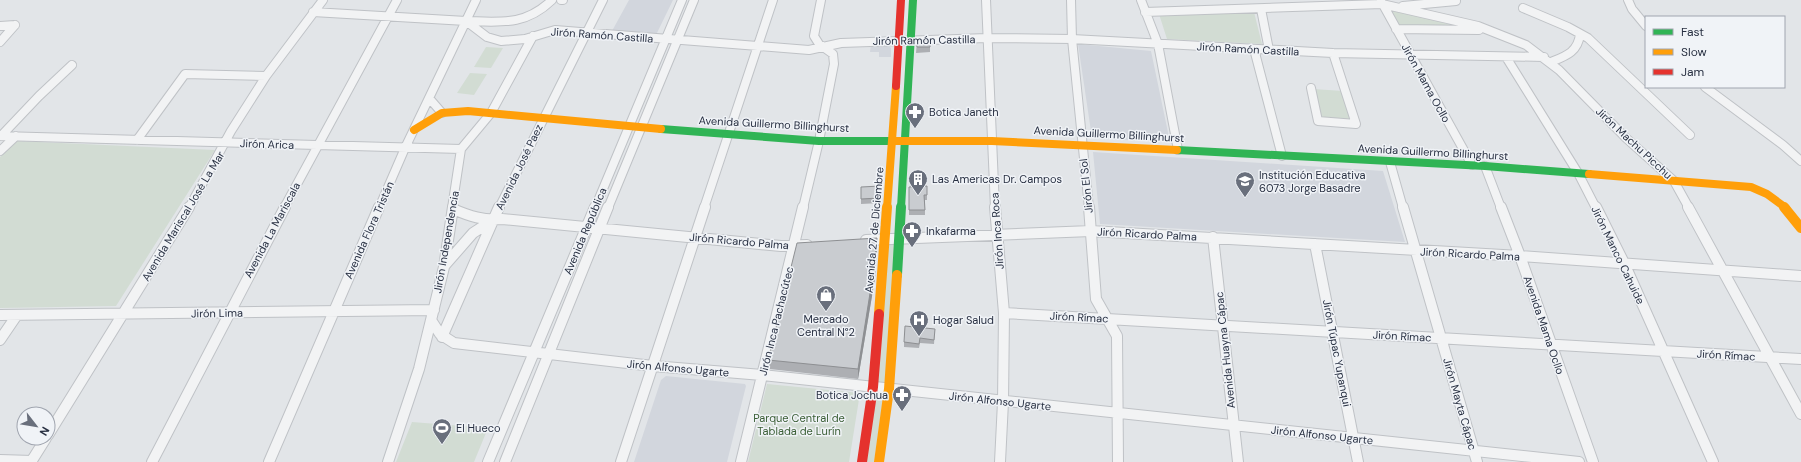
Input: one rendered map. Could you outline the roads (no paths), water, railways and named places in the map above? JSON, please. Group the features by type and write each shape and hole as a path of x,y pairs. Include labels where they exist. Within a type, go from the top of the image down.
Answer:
{"street":[{"name":"Avenida Mariscal José La Mar","path":"56,422 197,195 231,131 266,76 323,0"},
{"name":"Avenida La Mariscala","path":"152,462 317,145 397,0"},
{"name":"Avenida Flora Tristán","path":"269,462 405,148 476,0"},
{"path":"313,12 466,21 510,22 521,21 540,11 552,0"},
{"name":"Avenida José Paez","path":"442,337 493,220 603,0"},
{"name":"Avenida República","path":"488,462 682,0"},
{"name":"Avenida República","path":"505,462 599,228 694,0"},
{"path":"621,462 773,0"},
{"name":"Jirón Inca Pachacútec","path":"741,462 819,141 834,61 833,54 822,46 814,36 821,0"},
{"name":"Avenida 27 de Diciembre","path":"862,462 873,387 886,239 893,141 900,0"},
{"path":"879,462 889,389 900,238 904,141 913,0"},
{"name":"Jirón Inca Roca","path":"986,0 996,234 1004,313 1003,402 1000,462"},
{"name":"Jirón El Sol","path":"1071,0 1072,39 1091,231 1096,299 1117,336 1118,462"},
{"path":"1141,0 1158,44 1178,150"},
{"path":"1265,0 1269,50"},
{"path":"1628,0 1632,9 1645,25"},
{"path":"1394,7 1456,1"},
{"name":"Jirón Machu Picchu","path":"1146,12 1265,9 1381,2 1394,7 1490,30 1526,45 1548,60 1626,138 1674,181 1801,414"},
{"name":"Jirón Mama Ocllo","path":"1381,2 1472,165"},
{"path":"1523,8 1568,27 1588,38 1690,135"},
{"name":"Jirón Ramón Castilla","path":"466,21 482,34 497,40 513,40 555,30 809,50 841,43 898,40 987,38 1072,39 1333,53 1506,57 1548,60"},
{"path":"0,26 15,25 0,42"},
{"path":"1396,29 1490,30"},
{"path":"1548,60 1574,51 1580,43 1580,34"},
{"path":"461,149 491,113 533,36"},
{"path":"1254,49 1282,156"},
{"path":"1310,88 1318,121 1356,124 1333,53"},
{"name":"Jirón Manco Cahuide","path":"1506,57 1578,173 1624,263 1713,462"},
{"path":"1,136 39,96 72,65"},
{"path":"138,140 184,74 266,76"},
{"path":"1706,88 1783,145 1801,161"},
{"path":"429,98 442,113"},
{"name":"Avenida Guillermo Billinghurst","path":"414,130 442,113 456,111 729,135 819,141 992,141 1082,144 1390,162 1472,165 1751,187 1774,196 1790,211 1801,228"},
{"name":"Jirón Arica","path":"1,136 461,149"},
{"path":"0,151 16,136"},
{"name":"Jirón Independencia","path":"388,462 419,369 432,320 444,266 461,149"},
{"name":"Jirón Mayta Cápac","path":"1390,162 1477,462"},
{"name":"Avenida Mama Ocllo","path":"1485,166 1520,256 1550,345 1593,462"},
{"name":"Jirón Ricardo Palma","path":"453,209 472,217 493,220 502,219 781,246 817,244"},
{"path":"444,266 473,233 493,220"},
{"name":"Jirón Ricardo Palma","path":"855,241 1091,231 1520,256 1801,276"},
{"name":"Avenida Huayna Cápac","path":"1213,237 1238,462"},
{"name":"Jirón Túpac Yupanqui","path":"1315,244 1358,462"},
{"name":"Jirón Lima","path":"0,315 434,310"},
{"name":"Jirón Rímac","path":"1004,313 1801,359"},
{"path":"0,340 17,315"},
{"path":"432,320 437,332 442,337"},
{"name":"Jirón Alfonso Ugarte","path":"442,337 445,340 454,343 652,366 762,375 1003,402 1580,462"},
{"path":"0,460 32,461 41,446"}],"place":[{"name":"Botica Janeth","path":"915,129"},
{"name":"Las Americas Dr. Campos","path":"918,196"},
{"name":"Institución Educativa 6073 Jorge Basadre","path":"1245,198"},
{"name":"Inkafarma","path":"912,248"},
{"name":"Mercado Central N°2","path":"826,312"},
{"name":"Hogar Salud","path":"919,337"},
{"name":"Botica Jochua","path":"902,412"},
{"name":"El Hueco","path":"442,445"}],"park label":[{"name":"Parque Central de Tablada de Lurín","path":"799,424"}]}
